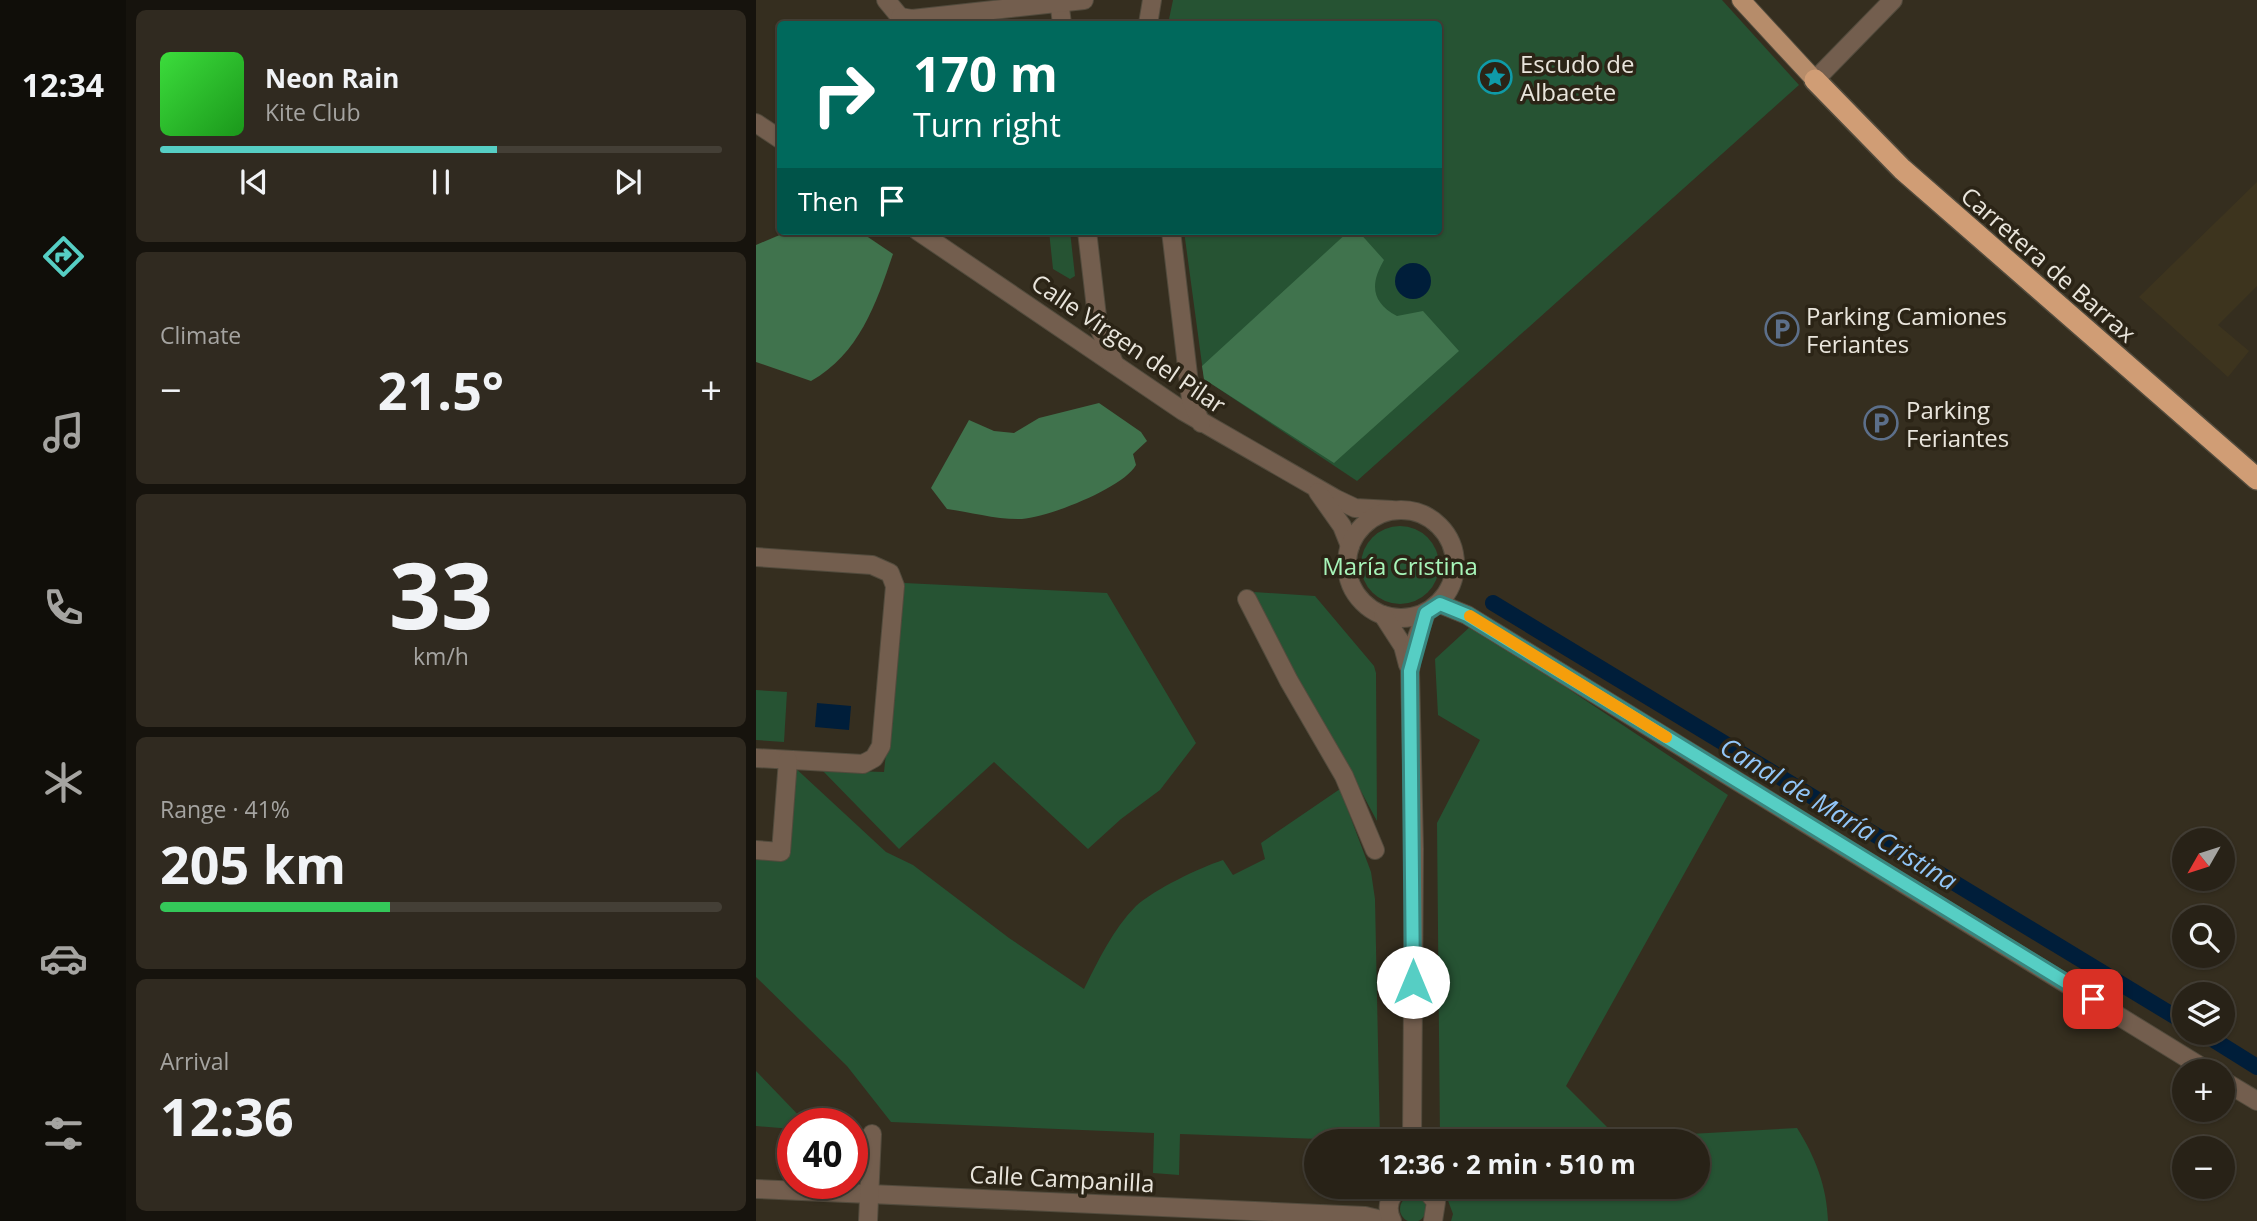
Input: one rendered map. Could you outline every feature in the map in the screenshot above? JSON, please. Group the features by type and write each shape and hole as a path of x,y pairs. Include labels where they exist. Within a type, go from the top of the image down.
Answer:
{"highway":[{"name":"Carretera de Barrax","path":"1815,80 1902,169 2257,479"}],"main road":[{"path":"1741,0 1815,80"}],"street":[{"path":"886,0 897,21 1084,0"},
{"path":"1148,21 1152,0"},
{"path":"1815,80 1893,0"},
{"path":"1059,1 1062,21"},
{"path":"756,123 777,137"},
{"name":"Calle Virgen del Pilar","path":"924,235 1201,423 1316,489 1355,508 1392,510"},
{"path":"1087,235 1098,325 1116,366"},
{"path":"1171,235 1191,400 1201,423"},
{"path":"1068,331 1090,330 1098,325"},
{"path":"1145,387 1168,390 1174,388 1184,381 1187,361"},
{"name":"Calle Virgen del Pilar","path":"1316,489 1342,526 1350,546"},
{"path":"1410,671 1433,608 1450,590 1456,556 1440,525 1426,515 1409,510 1392,510 1368,520 1350,546 1347,570 1351,586 1361,601 1383,615 1405,619 1433,608 1467,615 2188,1059"},
{"path":"756,557 872,565 890,573 895,586 881,746 874,758 863,764 756,758"},
{"path":"1247,599 1289,681 1345,776 1375,850"},
{"path":"1383,615 1403,646 1410,671 1413,849 1412,1129"},
{"path":"756,850 781,852 788,760"},
{"path":"2235,1088 2257,1101"},
{"path":"868,1221 872,1134"},
{"name":"Calle Campanilla","path":"756,1189 1365,1216 1386,1221"},
{"path":"1365,1216 1388,1199"},
{"path":"1392,1221 1395,1199"},
{"path":"1433,1221 1436,1202 1434,1199"}],"shaded area":[{"path":"2257,182 2257,286 2218,325 2249,351 2228,377 2139,297"}],"green space":[{"path":"1173,0 1722,0 1799,85 1357,481 1204,379 1185,235 1442,235 1442,21 1169,21"},
{"path":"780,235 865,235 893,254 880,291 854,342 828,370 811,381 756,362 756,245"},
{"path":"1049,235 1070,235 1075,276 1070,279 1053,269"},
{"path":"1345,235 1362,235 1384,260 1375,285 1375,292 1382,305 1397,316 1423,311 1459,351 1334,463 1204,379 1202,366"},
{"path":"1099,403 1141,432 1147,441 1133,454 1136,465 1128,474 1101,492 1049,513 1013,519 947,509 931,488 969,420 994,431 1014,433 1039,418"},
{"name":"María Cristina","path":"1400,526 1415,529 1427,538 1436,550 1439,565 1436,580 1427,592 1415,601 1400,604 1385,601 1373,592 1364,580 1361,565 1364,550 1373,538 1385,529"},
{"path":"904,583 1107,593 1196,743 1160,790 1121,819 1088,849 994,762 899,849 822,770 884,772"},
{"path":"1254,592 1315,596 1374,666 1377,821 1341,754 1302,691"},
{"path":"1472,625 1728,795 1566,1086 1609,1129 1440,1129 1437,823 1480,740 1438,715 1435,659"},
{"path":"756,690 787,692 784,742 756,740"},
{"path":"791,764 886,852 913,865 1009,938 1084,989 1113,935 1144,899 1202,868 1223,860 1233,875 1265,859 1261,843 1340,789 1371,872 1375,899 1380,1129 1304,1129 1304,1138 1180,1134 1179,1175 1153,1173 1154,1133 891,1122 847,1066 756,977 756,853 783,855"},
{"path":"756,1071 792,1108 777,1108 777,1128 756,1126"},
{"path":"1797,1128 1819,1172 1828,1221 1451,1221 1453,1214 1447,1199 1710,1199 1710,1133"},
{"path":"1405,1199 1421,1199 1425,1204 1425,1214 1418,1221 1408,1221 1401,1214 1401,1204"}],"water":[{"path":"1413,263 1426,268 1431,281 1426,294 1413,299 1400,294 1395,281 1400,268"},
{"path":"817,703 851,706 849,730 815,727"}],"waterway":[{"name":"Canal de María Cristina","path":"1493,603 2172,1015"},
{"name":"Canal de María Cristina","path":"2222,1045 2257,1067"}],"slow traffic":[{"path":"1470,616 1666,737"}],"place":[{"name":"Escudo de Albacete","path":"1495,77"},
{"name":"Parking Camiones Feriantes","path":"1782,329"},
{"name":"Parking Feriantes","path":"1881,423"}],"route":[{"path":"1413,982 1410,671 1413,648 1426,613 1440,604 1467,615 2093,999"}]}
